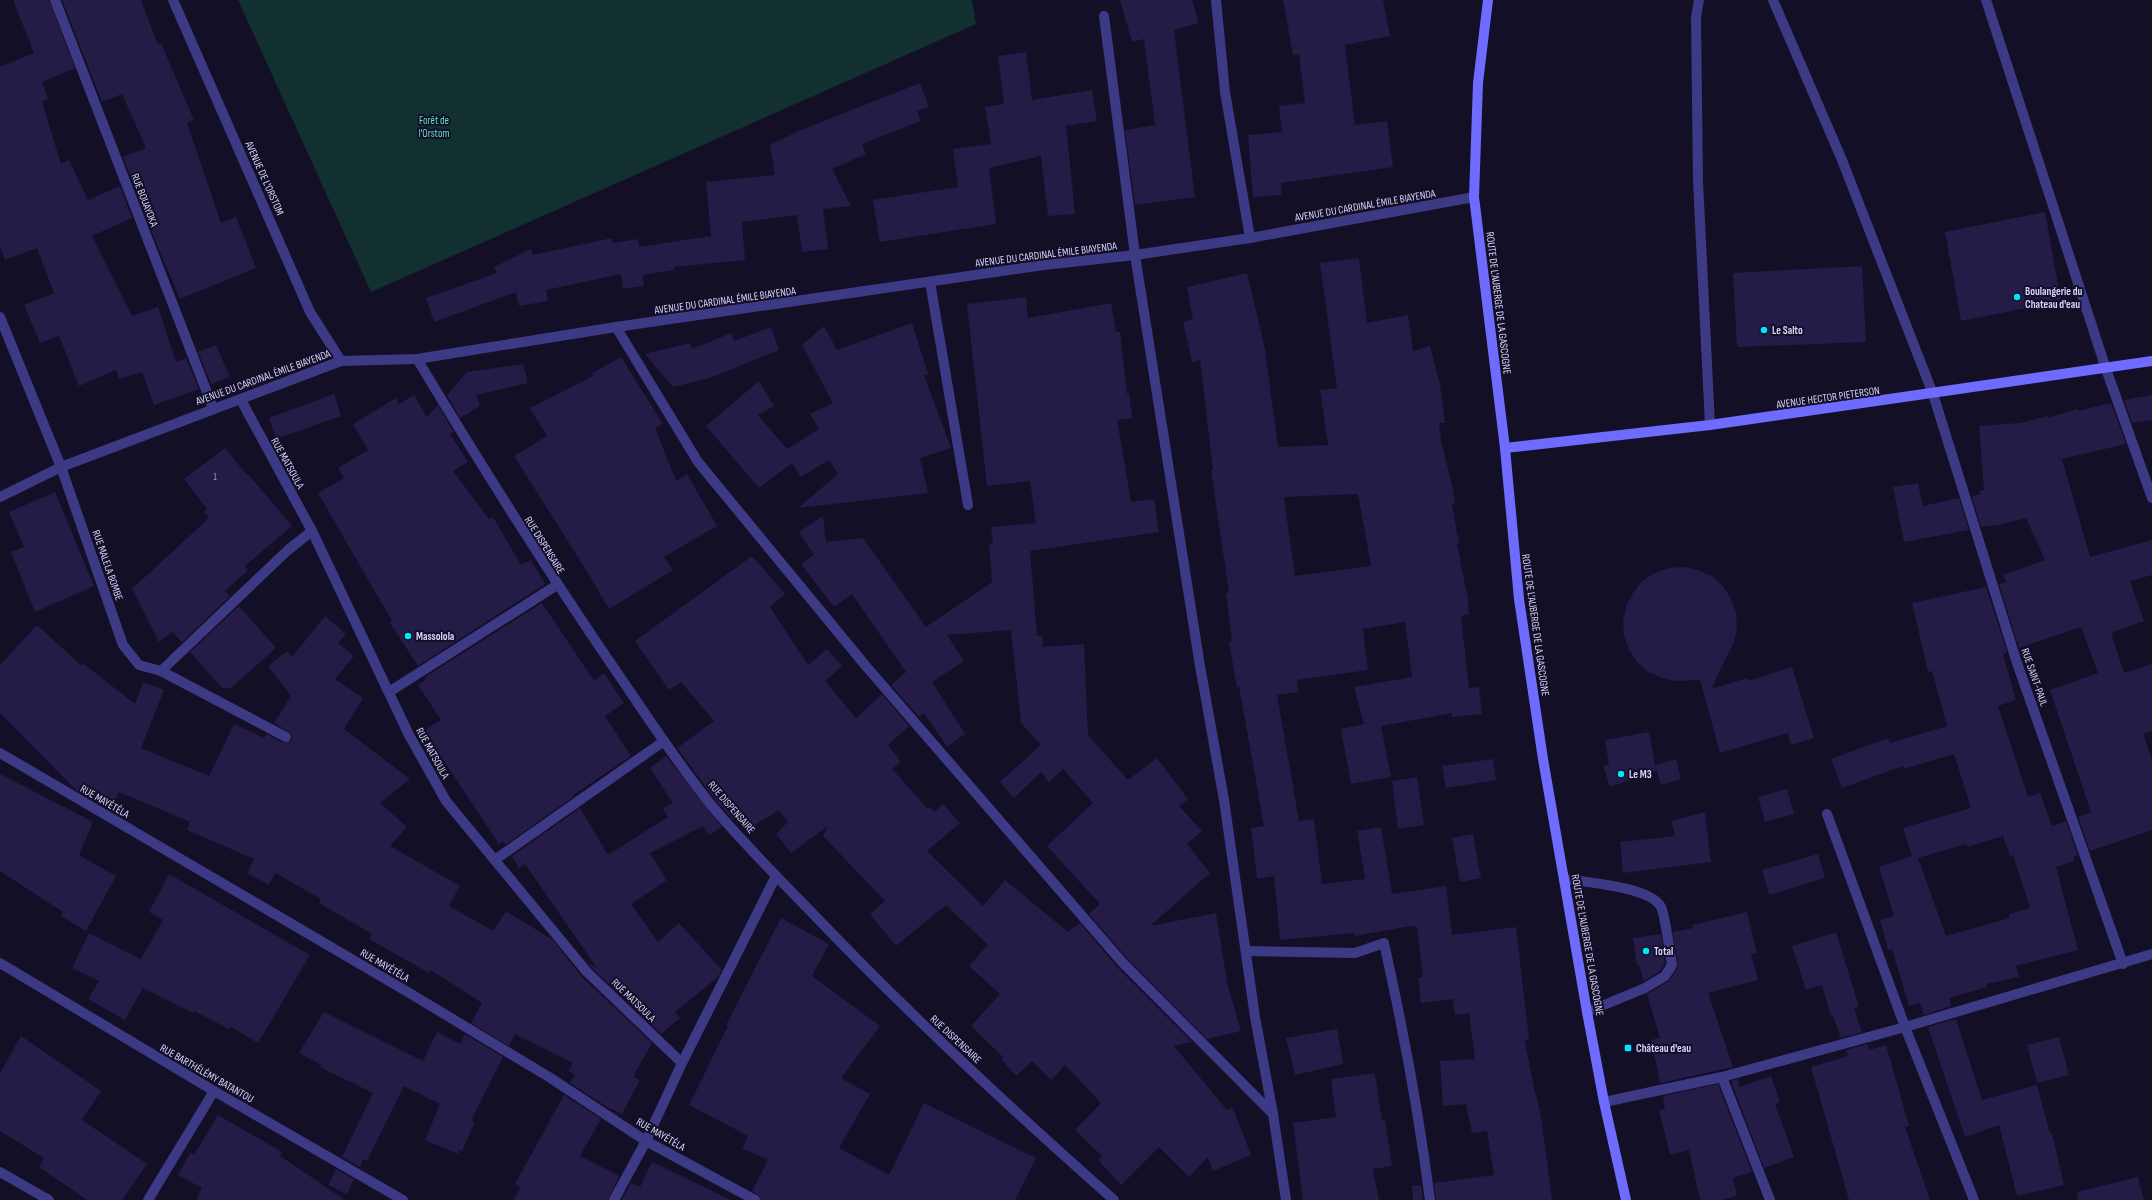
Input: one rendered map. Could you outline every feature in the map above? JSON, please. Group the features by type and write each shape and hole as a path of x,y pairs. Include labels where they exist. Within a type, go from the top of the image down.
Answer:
{"street":[{"name":"RUE BOUAYOKA","path":"55,0 213,408"},
{"name":"AVENUE DE L'ORSTOM","path":"173,0 310,312 341,361"},
{"path":"1216,0 1224,92 1250,238"},
{"name":"ROUTE DE L'AUBERGE DE LA GASCOGNE","path":"1488,0 1478,83 1474,197 1506,448 1519,600 1587,1012 1604,1102 1626,1200"},
{"path":"1699,0 1696,18 1698,181 1710,425"},
{"name":"RUE SAINT-PAUL","path":"1773,0 1842,160 1933,394 2017,663 2123,964"},
{"path":"1986,0 2106,369 2152,498"},
{"path":"1104,16 1135,255 1200,666 1224,800 1255,1017 1273,1114 1286,1200"},
{"name":"AVENUE DU CARDINAL ÉMILE BIAYENDA","path":"0,497 61,467 213,408 240,400 341,361 418,359 616,328 1044,265 1135,255 1250,238 1474,197"},
{"path":"930,282 968,505"},
{"name":"RUE MALELA BOMBE","path":"0,317 61,467 123,645 139,665 161,671 286,737"},
{"path":"616,328 698,462 865,664 1122,962 1273,1114"},
{"name":"RUE DISPENSAIRE","path":"418,359 492,482 557,585 664,741 712,805 776,876 880,983 1031,1126 1114,1200"},
{"name":"AVENUE HECTOR PIETERSON","path":"1506,448 1710,425 2106,369 2152,361"},
{"name":"RUE MATSOULA","path":"240,400 312,531 409,735 446,801 496,859 588,972 682,1063"},
{"path":"161,671 288,550 312,531"},
{"path":"389,692 557,585"},
{"path":"496,859 664,741"},
{"name":"RUE MAYÉTÉLA","path":"0,753 406,991 549,1077 646,1141 755,1200"},
{"path":"1828,814 1905,1027 1974,1200"},
{"path":"614,1200 646,1141 682,1063 776,876"},
{"path":"1564,879 1624,887 1650,897 1661,906 1672,965 1665,976 1645,988 1587,1012"},
{"path":"1246,951 1354,953 1384,943 1402,1027 1424,1152 1430,1200"},
{"path":"1604,1102 1722,1077 1905,1027 2123,964 2152,954"},
{"name":"RUE BARTHÉLÉMY BATANTOU","path":"0,963 214,1091 403,1200"},
{"path":"1722,1077 1770,1200"},
{"path":"148,1200 214,1091"},
{"path":"0,1172 49,1200"}],"green space":[{"name":"Forêt de l'Orstom","path":"238,0 972,0 976,24 371,292"}],"building":[{"path":"13,0 49,0 75,68 42,82 48,99 42,102 61,164 69,160 88,200 120,186 132,218 92,236 132,316 158,307 176,362 186,358 199,389 154,405 142,372 119,379 116,370 79,386 59,336 40,343 24,305 54,293 37,248 5,260 0,246 0,67 34,53"},
{"path":"62,0 141,0 158,45 161,43 194,120 187,123 221,223 236,217 256,268 180,299 157,245 123,157 146,148 122,94 102,102"},
{"path":"1120,0 1192,0 1199,23 1174,30 1195,197 1135,205 1125,130 1155,125 1144,39 1132,42"},
{"path":"1283,0 1383,0 1390,36 1345,45 1355,125 1387,121 1393,167 1281,183 1282,195 1253,197 1248,135 1282,132 1279,106 1305,103 1299,54 1293,55"},
{"path":"1026,52 1032,100 1092,90 1097,121 1066,126 1075,214 1048,216 1041,156 989,168 996,224 880,242 873,200 958,187 953,149 991,144 985,107 1004,104 998,56"},
{"path":"920,83 929,107 917,111 921,121 862,144 866,154 832,169 851,206 823,209 828,249 802,252 797,215 742,222 745,260 674,267 675,270 642,275 644,286 623,289 621,274 546,290 548,301 519,306 516,292 434,322 426,298 497,273 494,267 531,249 533,255 612,238 613,243 638,239 639,247 711,236 706,182 775,175 770,145 801,130"},
{"path":"2045,212 2061,301 1961,321 1945,232"},
{"path":"1359,258 1367,323 1408,315 1413,351 1430,346 1440,384 1445,423 1439,423 1441,440 1452,485 1455,504 1452,504 1459,544 1457,544 1468,600 1469,614 1461,616 1469,688 1479,687 1482,714 1452,717 1452,713 1381,726 1391,777 1351,784 1341,729 1364,724 1354,687 1412,677 1405,622 1363,629 1368,670 1297,680 1298,692 1277,695 1299,821 1314,819 1322,884 1365,879 1357,831 1381,827 1392,894 1446,886 1452,935 1516,927 1529,1039 1525,1040 1535,1095 1536,1094 1541,1116 1552,1200 1436,1200 1434,1183 1494,1175 1487,1131 1472,1133 1466,1104 1443,1106 1440,1061 1475,1059 1469,1013 1455,1015 1453,999 1421,1003 1418,978 1423,977 1417,927 1411,926 1355,936 1355,933 1280,940 1274,876 1257,879 1251,828 1264,826 1239,686 1237,687 1229,642 1232,641 1226,593 1229,593 1211,470 1213,470 1200,360 1192,362 1183,322 1193,319 1187,287 1247,273 1265,349 1278,447 1328,445 1320,390 1337,388 1320,263","holes":["1358,494 1371,566 1295,576 1284,497"]},
{"path":"1862,266 1866,342 1737,347 1733,273"},
{"path":"1026,297 1028,318 1111,303 1116,332 1120,332 1127,394 1129,393 1132,418 1117,420 1131,502 1154,499 1159,532 1030,551 1037,636 1042,636 1043,647 1084,644 1088,735 1128,780 1157,758 1188,799 1179,806 1202,831 1187,844 1210,873 1150,926 1216,913 1228,987 1241,1031 1207,1039 1127,958 1089,914 1100,904 1047,846 1093,803 1063,769 1049,782 1041,772 1014,798 1000,782 1041,745 1021,723 1011,630 947,635 964,661 932,682 965,734 947,747 924,713 919,717 891,685 906,672 852,594 834,607 801,564 814,555 799,532 823,516 826,542 863,538 926,627 992,582 989,545 993,544 991,527 1036,523 1030,481 987,486 967,304"},
{"path":"912,323 928,374 924,375 951,448 920,458 928,493 798,508 838,474 829,460 801,477 792,463 759,488 706,426 759,381 774,406 758,415 787,449 819,429 810,414 833,403 802,345 824,326 837,350"},
{"path":"771,327 779,350 710,378 673,387 645,354 690,343 692,349 731,333 734,341"},
{"path":"216,345 230,377 211,384 198,352"},
{"path":"621,357 663,424 655,428 676,481 687,474 717,526 664,557 673,570 609,609 514,456 547,436 530,408 593,376 592,373"},
{"path":"523,364 528,383 476,395 480,406 460,418 447,395 467,372"},
{"path":"334,394 341,416 276,439 269,418"},
{"path":"414,395 427,417 438,405 454,432 450,434 468,462 453,471 489,519 493,517 521,565 531,560 545,584 418,666 390,623 392,621 318,493 344,478 338,468 368,450 353,424 396,398 399,404"},
{"path":"2152,395 2152,420 2132,423 2124,400"},
{"path":"2111,403 2126,444 2062,459 2090,557 2152,540 2152,575 2130,581 2144,621 2111,633 2124,673 2152,664 2152,731 2143,734 2152,760 2152,830 2090,851 2078,817 2091,812 2050,690 2098,673 2081,627 2019,648 1999,584 2006,582 2003,575 2045,560 2026,518 1998,525 1981,527 1972,496 1980,494 1979,491 1984,490 1979,426 2020,423 2048,416 2048,418 2077,409 2078,411"},
{"path":"225,448 292,526 245,566 248,570 225,591 230,596 182,642 172,632 159,642 132,589 209,518 204,512 207,509 184,479"},
{"path":"1918,483 1923,506 1959,498 1969,530 1904,542 1893,487"},
{"path":"55,492 94,586 35,612 11,552 24,547 9,512"},
{"path":"752,556 785,594 770,607 808,665 827,649 842,666 825,681 856,718 882,694 909,726 888,745 901,762 892,769 928,809 930,807 934,812 943,804 960,823 927,851 983,906 1005,880 1068,932 1080,923 1117,967 1192,1042 1174,1046 1227,1110 1233,1108 1251,1155 1213,1171 1208,1157 1189,1177 1159,1147 1121,1185 1098,1160 1102,1156 1075,1130 1101,1103 1065,1065 1051,1080 1032,1061 1016,1076 1002,1060 1004,1058 971,1026 1000,994 969,966 988,945 946,905 896,946 870,914 885,901 823,836 828,826 791,853 776,834 788,822 779,810 753,826 742,814 733,820 717,802 677,748 714,721 681,682 669,690 635,641"},
{"path":"1684,567 1698,570 1712,576 1723,586 1731,599 1736,613 1737,628 1734,642 1711,689 1747,678 1748,681 1792,667 1814,738 1791,745 1788,733 1720,753 1700,680 1676,681 1662,678 1648,672 1637,662 1629,650 1624,635 1623,621 1626,606 1642,581 1655,573 1669,568"},
{"path":"1986,587 2007,652 2003,654 2016,700 1998,706 2028,797 2040,793 2052,826 2066,821 2078,855 2073,857 2074,861 2056,867 2078,950 2016,966 2019,977 1986,984 1987,987 1949,998 1951,1006 1924,1015 1920,1003 1909,1006 1892,949 1888,950 1880,920 1894,916 1879,867 1912,856 1903,828 1971,808 1954,754 1904,769 1903,766 1842,788 1831,759 1888,738 1890,743 1947,726 1932,671 1928,672 1912,603","holes":["2003,836 2010,856 2013,855 2030,908 2009,914 2010,918 1946,936 1918,858 1966,844 1967,847"]},
{"path":"542,603 594,681 604,673 624,703 605,716 631,756 572,796 573,797 505,845 503,841 499,844 440,755 433,761 417,735 441,720 418,685 427,679 425,677"},
{"path":"239,606 276,648 231,688 222,688 190,652"},
{"path":"325,616 346,634 338,643 354,656 335,679 363,698 344,729 410,779 380,803 407,827 390,846 460,886 449,906 493,931 506,911 553,940 582,977 652,1043 633,1077 640,1080 622,1114 607,1107 570,1083 575,1075 568,1071 573,1063 515,1034 509,1046 471,1023 482,1003 431,970 429,973 369,939 372,934 319,903 321,899 275,873 269,885 247,873 254,859 187,830 190,822 119,792 112,806 103,802 101,805 77,791 0,713 0,665 37,625 82,666 84,664 135,704 143,682 164,690 141,748 209,776 234,724 264,738 267,734 283,743 292,740 291,733 274,723 291,696 268,666 287,651 292,657"},
{"path":"1649,732 1655,765 1676,759 1681,779 1661,785 1655,766 1656,771 1610,787 1603,766 1609,764 1605,740"},
{"path":"666,756 722,827 709,835 703,826 650,853 667,880 631,904 658,942 679,923 722,970 718,977 675,1012 680,1018 661,1034 592,968 587,962 597,968 525,864 519,868 512,856 580,808 608,855 668,817 663,808 673,803 650,768"},
{"path":"1493,759 1496,780 1446,788 1442,766"},
{"path":"0,774 93,822 79,855 116,876 86,931 61,916 63,912 0,871"},
{"path":"1417,777 1424,825 1398,829 1392,781"},
{"path":"1787,789 1794,814 1765,822 1758,797"},
{"path":"1705,812 1711,862 1623,873 1620,842 1675,836 1671,821"},
{"path":"1473,834 1481,878 1460,882 1452,838"},
{"path":"1818,854 1825,878 1769,895 1762,870"},
{"path":"169,874 310,955 258,1043 231,1027 229,1029 143,988 125,1020 88,999 99,981 72,968 89,933 141,959 163,920 149,912"},
{"path":"1747,912 1757,953 1751,954 1758,980 1708,993 1733,1067 1660,1083 1651,1040 1660,1038 1647,994 1669,981 1678,968 1673,932 1693,928 1692,925"},
{"path":"781,918 829,944 812,976 880,1026 841,1078 870,1094 839,1148 889,1175 924,1103 1036,1158 1015,1200 761,1200 758,1195 752,1191 768,1160 742,1148 748,1136 689,1105 728,1026 726,1025"},
{"path":"1836,932 1859,1007 1854,1008 1862,1032 1841,1038 1833,1016 1831,1016 1822,985 1806,990 1792,946"},
{"path":"1661,934 1665,964 1660,971 1644,981 1639,965 1637,965 1633,938"},
{"path":"324,1012 423,1061 437,1032 460,1044 465,1034 503,1057 471,1121 475,1122 462,1151 459,1149 458,1154 425,1140 440,1104 404,1086 367,1161 363,1159 360,1167 342,1157 373,1093 320,1067 321,1065 299,1053"},
{"path":"1956,1019 1982,1100 2037,1085 2050,1134 2052,1133 2064,1185 2017,1196 1999,1125 1965,1137 1928,1027"},
{"path":"1337,1029 1343,1064 1295,1075 1286,1038"},
{"path":"21,1036 101,1091 82,1120 147,1164 122,1200 87,1200 39,1167 44,1158 0,1131 0,1073"},
{"path":"2059,1037 2069,1075 2037,1083 2027,1045"},
{"path":"1867,1044 1869,1050 1886,1045 1909,1126 1905,1127 1930,1200 1849,1200 1811,1067 1848,1056 1846,1050"},
{"path":"1375,1073 1382,1121 1385,1120 1392,1166 1373,1169 1379,1200 1303,1200 1293,1123 1336,1117 1331,1079"},
{"path":"1771,1076 1780,1102 1775,1104 1794,1157 1764,1168 1731,1081 1738,1079 1740,1087"},
{"path":"1718,1084 1752,1172 1733,1178 1737,1196 1721,1200 1700,1200 1689,1150 1670,1155 1659,1110 1665,1109 1663,1096"},
{"path":"564,1095 601,1119 580,1156 619,1176 608,1200 513,1200 521,1187 515,1184"},
{"path":"218,1115 282,1152 280,1156 345,1200 196,1200 202,1188 178,1175 190,1153 194,1155"},
{"path":"652,1162 731,1200 621,1200 631,1183 640,1187"},
{"path":"336,1169 354,1179 347,1194 328,1185"},
{"path":"2138,1177 2144,1200 2078,1200 2077,1192"},
{"path":"1421,1185 1423,1200 1413,1200 1412,1186"}],"place":[{"name":"Boulangerie du Chateau d'eau","path":"2017,297"},
{"name":"Le Salto","path":"1764,330"},
{"name":"Massolola","path":"408,636"},
{"name":"Le M3","path":"1621,774"},
{"name":"Total","path":"1646,951"},
{"name":"Château d'eau","path":"1628,1048"}]}
